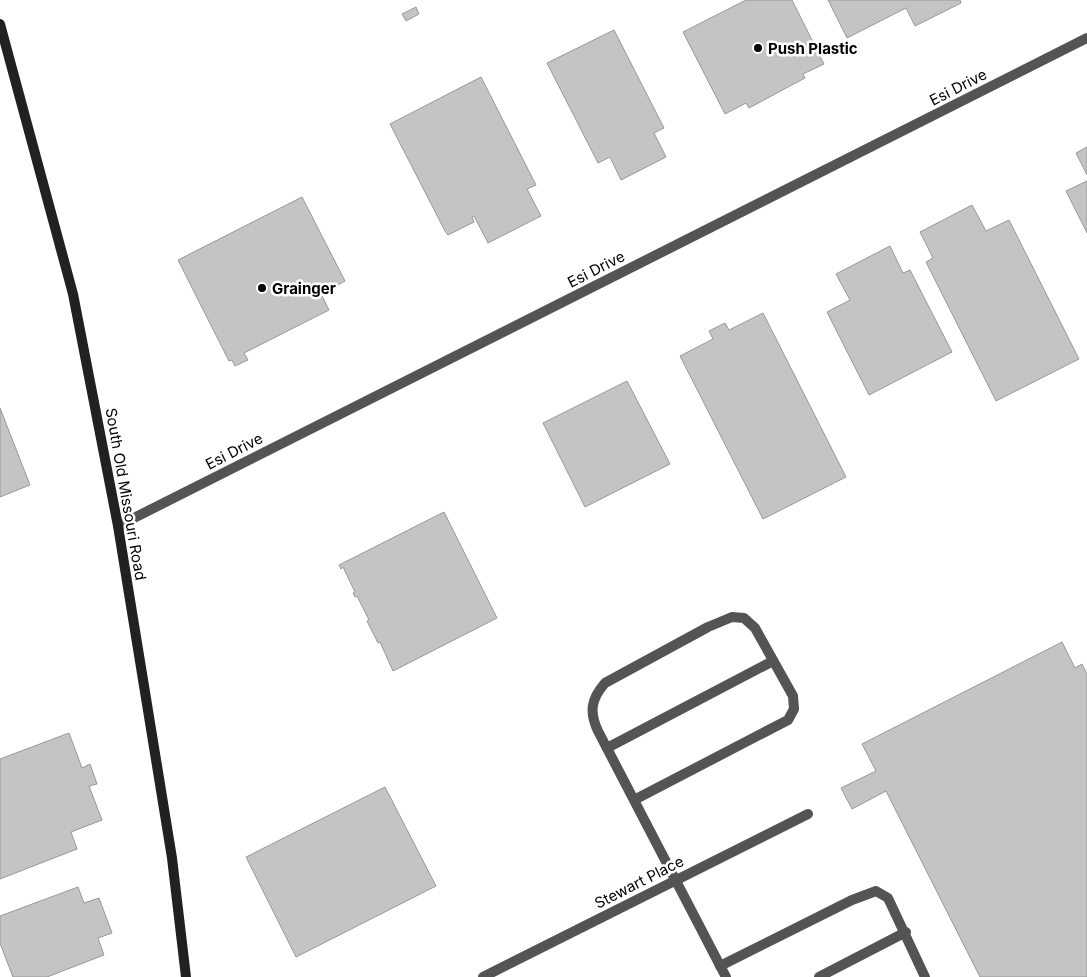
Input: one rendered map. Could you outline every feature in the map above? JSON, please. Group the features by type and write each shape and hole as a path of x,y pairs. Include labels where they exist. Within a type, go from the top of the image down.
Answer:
{"main road":[{"name":"South Old Missouri Road","path":"0,24 73,294 118,526 172,858 186,977"}],"street":[{"name":"Esi Drive","path":"118,526 1087,38"},
{"path":"634,800 788,720 794,709 793,696 755,628 744,618 732,617 708,627 605,683 595,694 591,708 593,720 607,748 675,881 726,977"},
{"path":"607,748 773,661"},
{"name":"Stewart Place","path":"483,977 808,814"},
{"path":"720,966 852,900 876,891 884,893 888,898 906,932 925,977"},
{"path":"819,977 906,932"}],"building":[{"path":"746,0 792,0 824,64 803,74 805,78 749,108 746,103 725,114 683,32"},
{"path":"828,0 960,0 961,3 915,26 906,8 847,38"},
{"path":"416,7 419,14 406,21 402,14"},
{"path":"614,30 664,128 654,133 666,157 621,180 610,157 598,163 547,63"},
{"path":"481,77 536,185 527,189 541,216 488,243 474,216 472,217 474,222 448,235 390,124"},
{"path":"1087,147 1087,175 1076,153"},
{"path":"1087,181 1087,233 1066,191"},
{"name":"Grainger","path":"302,197 345,281 321,294 329,310 244,353 248,360 235,366 232,360 229,361 178,260"},
{"path":"972,205 986,231 1009,220 1079,359 996,401 926,262 933,258 920,232"},
{"path":"890,246 903,273 910,270 952,352 869,395 827,312 850,300 836,274"},
{"path":"763,313 846,477 763,519 680,356 713,339 709,331 725,323 729,330"},
{"path":"627,381 670,464 585,507 543,423"},
{"path":"0,408 30,485 0,497"},
{"path":"444,512 497,618 393,671 380,642 378,643 367,621 369,620 357,596 355,597 353,593 355,592 343,567 341,569 339,565"},
{"path":"1062,642 1075,668 1082,664 1087,674 1087,977 980,977 886,791 852,809 841,788 876,771 862,744"},
{"path":"69,733 82,768 90,764 97,784 89,786 102,820 71,832 77,849 0,879 0,759"},
{"path":"385,787 436,886 296,957 246,857"},
{"path":"78,887 84,903 99,898 112,933 98,938 104,955 47,977 13,977 0,943 0,916"}],"place":[{"name":"Push Plastic","path":"758,48"},
{"name":"Grainger","path":"262,288"}]}
